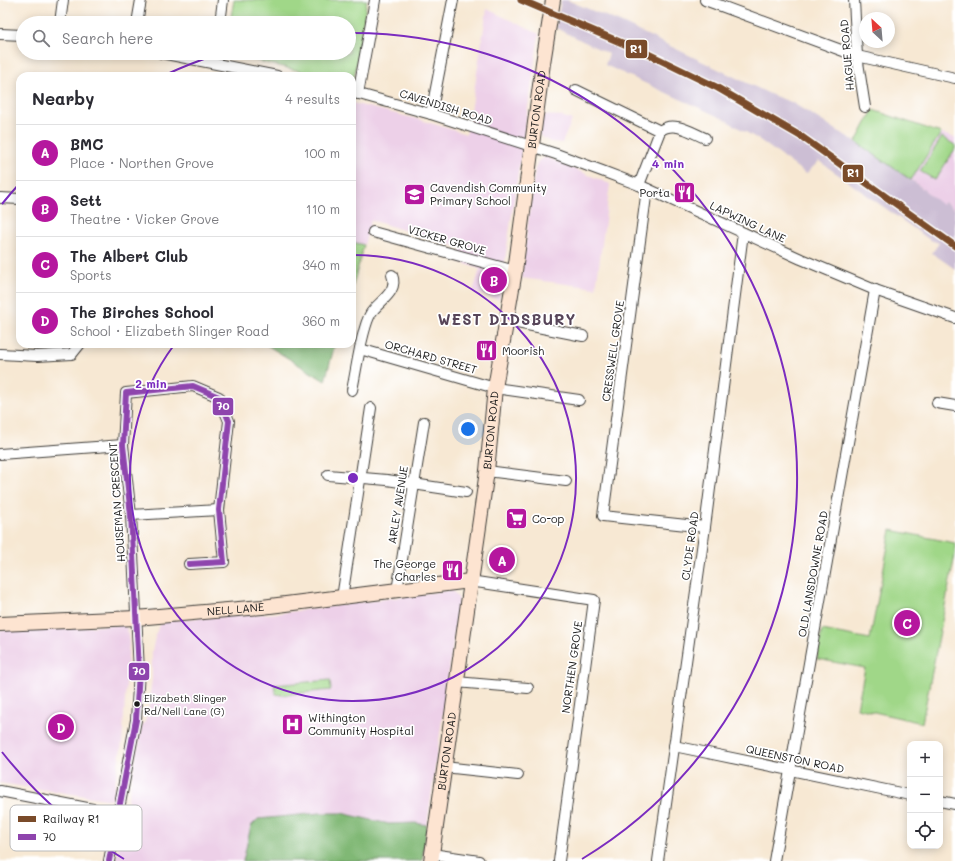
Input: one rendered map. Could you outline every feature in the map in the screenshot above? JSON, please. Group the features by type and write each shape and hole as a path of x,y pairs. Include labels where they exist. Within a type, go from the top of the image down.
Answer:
{"street":[{"path":"61,16 63,0"},
{"path":"138,16 141,0"},
{"path":"221,16 223,0"},
{"path":"356,88 375,0"},
{"path":"431,114 453,0"},
{"name":"BURTON ROAD","path":"432,858 470,581 487,471 495,388 515,271 553,0"},
{"path":"705,0 857,56 955,78"},
{"name":"HAGUE ROAD","path":"854,0 857,56 864,107"},
{"path":"0,34 16,35"},
{"path":"223,60 263,72"},
{"path":"576,90 660,131 665,127 674,126 705,138"},
{"name":"CAVENDISH ROAD","path":"356,93 431,114 532,146"},
{"name":"CRESSWELL GROVE","path":"660,131 643,187 603,516 705,527"},
{"name":"LAPWING LANE","path":"532,146 643,187 743,234 875,290 955,318"},
{"path":"0,198 16,199"},
{"name":"VICKER GROVE","path":"373,232 515,271"},
{"name":"CLYDE ROAD","path":"658,861 705,527 743,234"},
{"path":"352,390 360,349 370,314 390,292 394,280 392,275"},
{"name":"OLD LANSDOWNE ROAD","path":"774,861 875,290"},
{"path":"507,321 583,336"},
{"path":"0,354 37,356 72,354 77,348"},
{"name":"ORCHARD STREET","path":"360,349 495,388 580,400"},
{"name":"HOUSEMAN CRESCENT","path":"120,805 136,720 140,671 131,515 123,445 126,393 193,386 219,397 229,421 219,510 224,562 189,564"},
{"path":"937,403 955,405"},
{"path":"342,598 359,477 371,408"},
{"name":"ARLEY AVENUE","path":"397,591 424,422"},
{"path":"0,454 123,445"},
{"path":"487,471 566,481"},
{"path":"328,475 359,477 466,492"},
{"path":"131,515 219,510"},
{"name":"NELL LANE","path":"0,624 136,618 342,598 470,581"},
{"name":"NORTHEN GROVE","path":"470,581 594,600 559,861"},
{"path":"456,682 528,688"},
{"name":"QUEENSTON ROAD","path":"674,746 907,794"},
{"path":"444,767 518,775"},
{"path":"0,791 72,805"},
{"path":"943,802 955,804"},
{"name":"HOUSEMAN CRESCENT","path":"109,861 111,851"},
{"path":"432,858 479,861"}],"shaded area":[{"path":"561,0 567,0 622,23 772,95 791,102 856,142 917,184 942,205 945,202 955,210 955,269 932,253 939,243 930,240 819,161 806,174 761,141 724,119 605,65 609,54 556,28"},
{"path":"487,9 539,34 499,300 473,292 480,269 457,261 461,248 371,220 356,274 356,104 421,120 466,134 472,118 470,117"},
{"path":"873,110 955,138 955,210 945,202 942,206 917,184 856,142"},
{"path":"541,115 561,116 572,120 562,143 550,142 539,135"},
{"path":"546,157 610,184 596,288 521,278 535,168 538,161"},
{"name":"Withington Community Hospital","path":"452,590 459,599 422,861 116,861 118,851 142,851 142,805 127,805 142,726 145,722 148,711 152,679 152,651 159,626 167,620 281,613"},
{"path":"124,625 127,629 129,642 122,743 112,800 0,783 0,630"}],"green space":[{"path":"234,0 367,0 355,72 304,72 254,60 356,60 356,16 231,16"},
{"path":"873,110 941,133 911,180 856,142"},
{"path":"942,137 955,145 955,149 935,180 920,171"},
{"path":"356,243 364,245 356,274"},
{"path":"271,348 334,348 325,381"},
{"path":"891,530 955,543 955,555 922,723 857,708 865,668 817,659 822,630 870,639"},
{"path":"330,680 331,690 281,695 276,694 274,685"},
{"path":"320,813 341,813 389,824 415,823 427,825 422,861 243,861 251,826 258,819"}],"rail line":[{"name":"R1","path":"521,0 648,54 716,87 802,137 955,246"}],"transit line":[{"name":"70","path":"120,805 136,720 139,671 131,515 123,445 126,393 193,386 219,397 229,421 219,510 224,562 189,564"},
{"name":"70","path":"109,861 111,851"}],"place":[{"name":"Porta","path":"685,193"},
{"name":"Cavendish Community Primary School","path":"415,194"},
{"name":"Sett","path":"494,280"},
{"name":"Moorish","path":"487,351"},
{"name":"Co-op","path":"516,519"},
{"name":"BMC","path":"502,560"},
{"name":"The George Charles","path":"452,570"},
{"name":"The Albert Club","path":"907,623"},
{"name":"Elizabeth Slinger Rd/Nell Lane (G)","path":"137,704"},
{"name":"Withington Community Hospital","path":"292,724"},
{"name":"The Birches School","path":"61,727"}],"district":[{"name":"WEST DIDSBURY","path":"507,320"}]}
